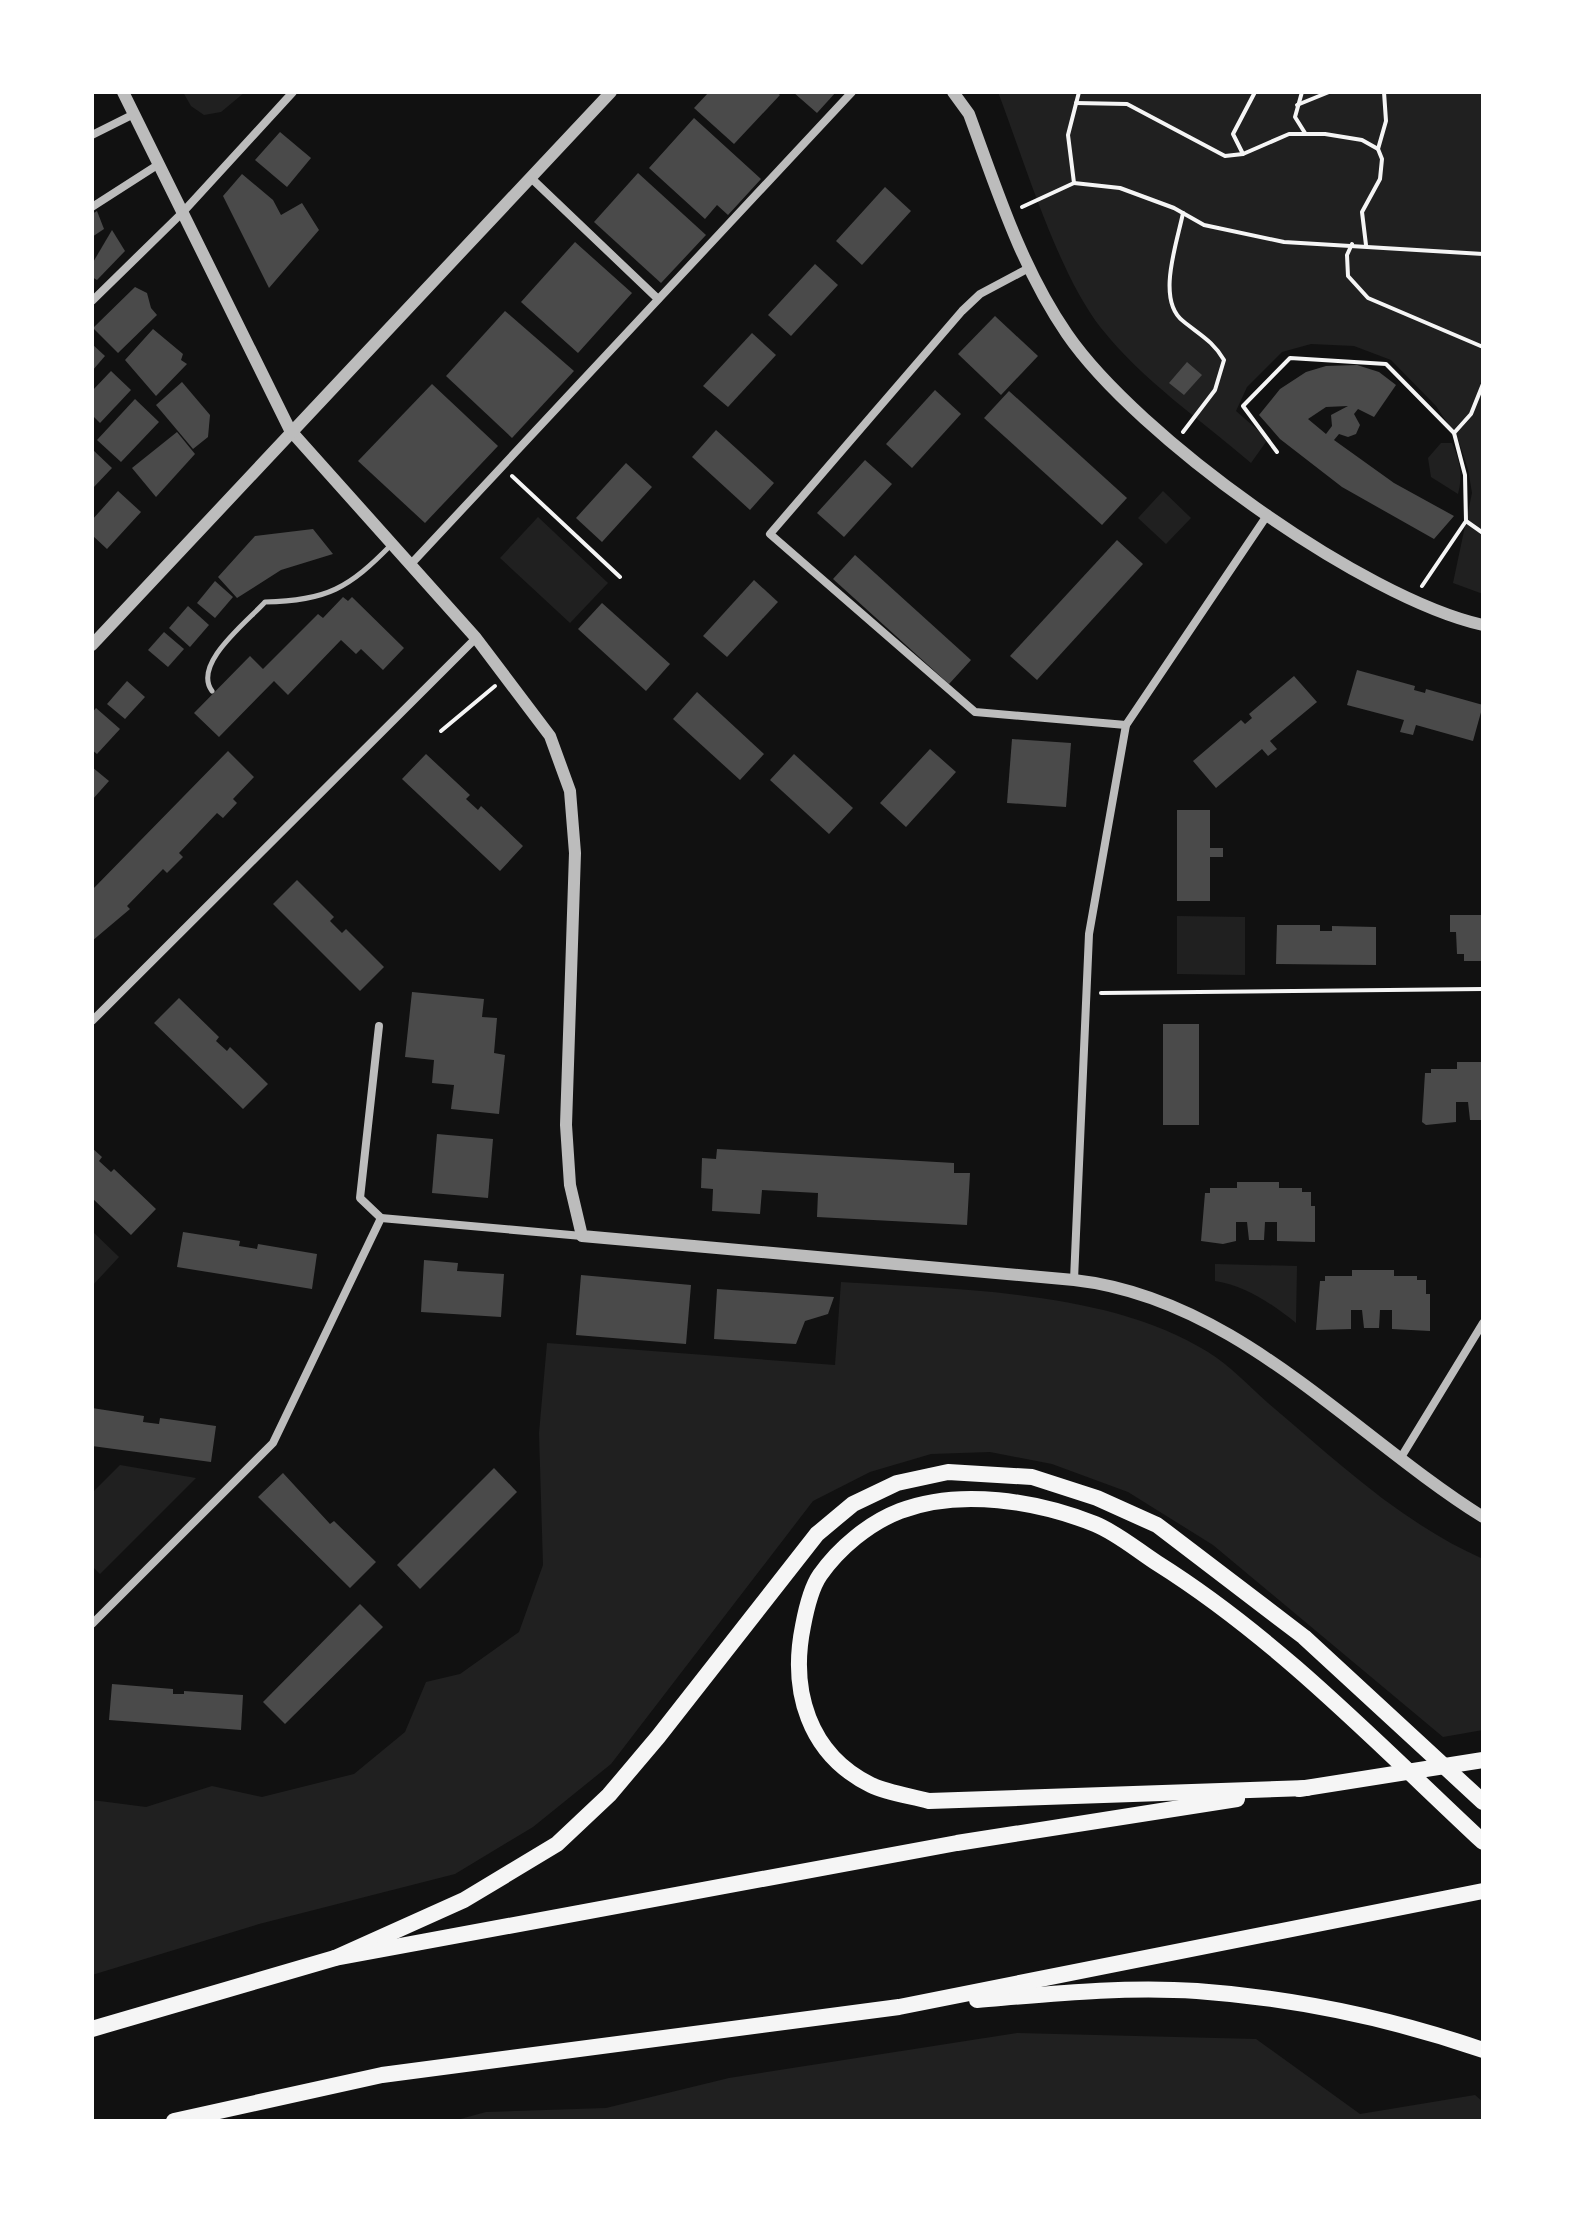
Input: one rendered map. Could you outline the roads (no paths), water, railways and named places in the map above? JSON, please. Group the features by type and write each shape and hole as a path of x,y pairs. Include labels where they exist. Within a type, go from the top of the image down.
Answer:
{"highway":[{"path":"335,1958 464,1900 557,1844 609,1795 658,1737 817,1534 853,1504 897,1483 948,1472 1032,1477 1097,1498 1157,1525 1304,1637 1483,1802"},
{"path":"1307,1788 929,1801 872,1785 841,1765 814,1732 799,1693 798,1652 805,1613 818,1577 848,1542 899,1512 949,1499 1044,1508 1098,1525 1190,1584 1288,1660 1483,1842"},
{"path":"92,2029 335,1958 957,1843 1483,1760"},
{"path":"899,2007 1483,1891"},
{"path":"174,2121 382,2075 899,2007 1059,1993 1195,1990 1323,2006 1483,2050"}],"street":[{"path":"123,92 290,430 476,638 550,736 570,791 575,853 566,1125 570,1185 582,1236"},
{"path":"92,301 183,212 293,92"},
{"path":"92,645 290,430 611,92"},
{"path":"411,564 852,92"},
{"path":"953,92 969,114 1027,269 1067,335 1089,361 1174,443 1222,483 1412,601 1483,625"},
{"path":"92,135 134,114"},
{"path":"92,207 159,164"},
{"path":"530,177 658,299"},
{"path":"1027,269 980,294 962,311 770,534 975,712 1126,725"},
{"path":"1074,1280 1092,914 1126,725 1269,514"},
{"path":"92,1021 476,638"},
{"path":"379,1026 360,1198 381,1218 1107,1284 1196,1317 1329,1404 1483,1517"},
{"path":"92,1624 273,1443 381,1218"},
{"path":"1400,1459 1483,1323"}],"lane":[{"path":"212,691 206,682 209,663 265,602 306,601 358,579 392,543"}]}
